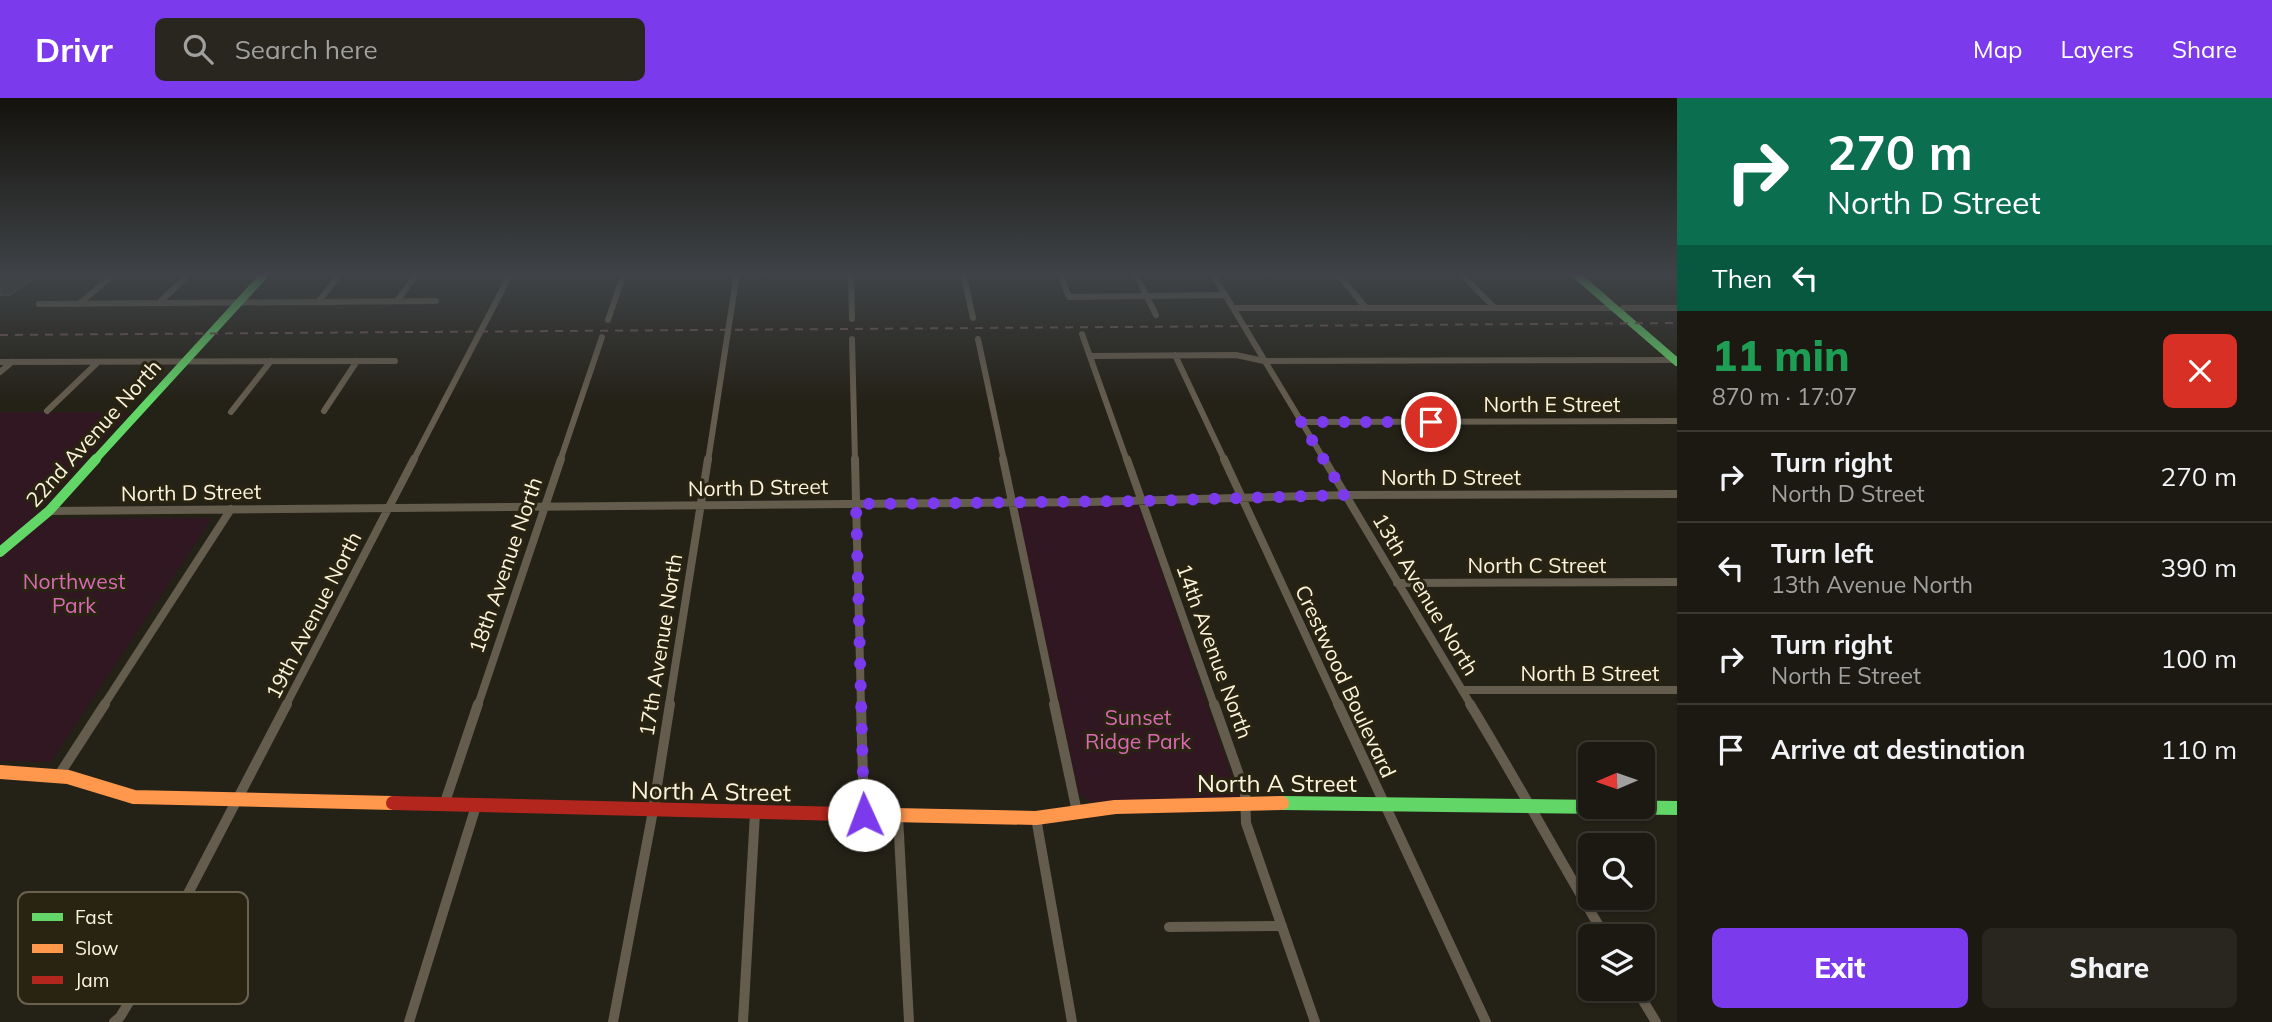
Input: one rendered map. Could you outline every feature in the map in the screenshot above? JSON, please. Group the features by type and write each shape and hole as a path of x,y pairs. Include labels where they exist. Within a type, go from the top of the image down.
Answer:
{"street":[{"name":"22nd Avenue North","path":"0,552 33,527 226,316"},
{"name":"19th Avenue North","path":"189,892 489,316"},
{"path":"608,320 609,316"},
{"name":"17th Avenue North","path":"613,1022 653,811 730,316"},
{"name":"13th Avenue North","path":"1238,316 1462,690 1598,924"},
{"path":"1627,316 1677,359"},
{"name":"14th Avenue North","path":"1082,334 1241,779 1246,823 1315,1022"},
{"name":"18th Avenue North","path":"444,805 603,337"},
{"path":"852,339 864,815"},
{"path":"978,339 1077,812"},
{"name":"Crestwood Boulevard","path":"1175,355 1486,1022"},
{"path":"1090,356 1236,355 1264,361 1677,359"},
{"path":"231,412 271,361"},
{"path":"324,411 357,361"},
{"path":"0,362 395,361"},
{"path":"0,372 12,362"},
{"path":"47,411 98,362"},
{"name":"North E Street","path":"1301,422 1677,421"},
{"name":"North D Street","path":"48,511 1142,501 1345,495 1677,494"},
{"path":"59,775 231,509"},
{"name":"North C Street","path":"1397,583 1677,582"},
{"name":"North B Street","path":"1462,690 1677,690"},
{"name":"North A Street","path":"0,772 59,775 107,792 134,797 653,811 1036,818 1115,807 1245,802 1675,812"},
{"path":"409,1022 476,806"},
{"path":"743,1022 755,813"},
{"path":"898,816 909,1022"},
{"path":"1036,818 1072,1022"},
{"path":"1169,927 1282,926"},
{"path":"1643,1001 1656,1022"},
{"name":"19th Avenue North","path":"114,1022 128,1004"}],"green space":[{"name":"Northwest Park","path":"0,412 129,412 32,518 212,518 51,762 0,761"},
{"name":"Sunset Ridge Park","path":"1138,504 1239,798 1091,802 1079,794 1017,507"}],"railway":[{"path":"0,335 1677,323"}],"traffic: fast":[{"path":"0,552 49,511 227,316"},
{"path":"1624,316 1677,362"},
{"path":"1282,803 1677,808"}],"traffic: slow":[{"path":"0,772 68,777 134,797 393,803"},
{"path":"844,814 1036,818 1115,807 1282,803"}],"traffic: jam":[{"path":"393,803 844,814"}],"route":[{"path":"864,815 856,504 1142,501 1345,495 1301,422 1431,422"}]}
